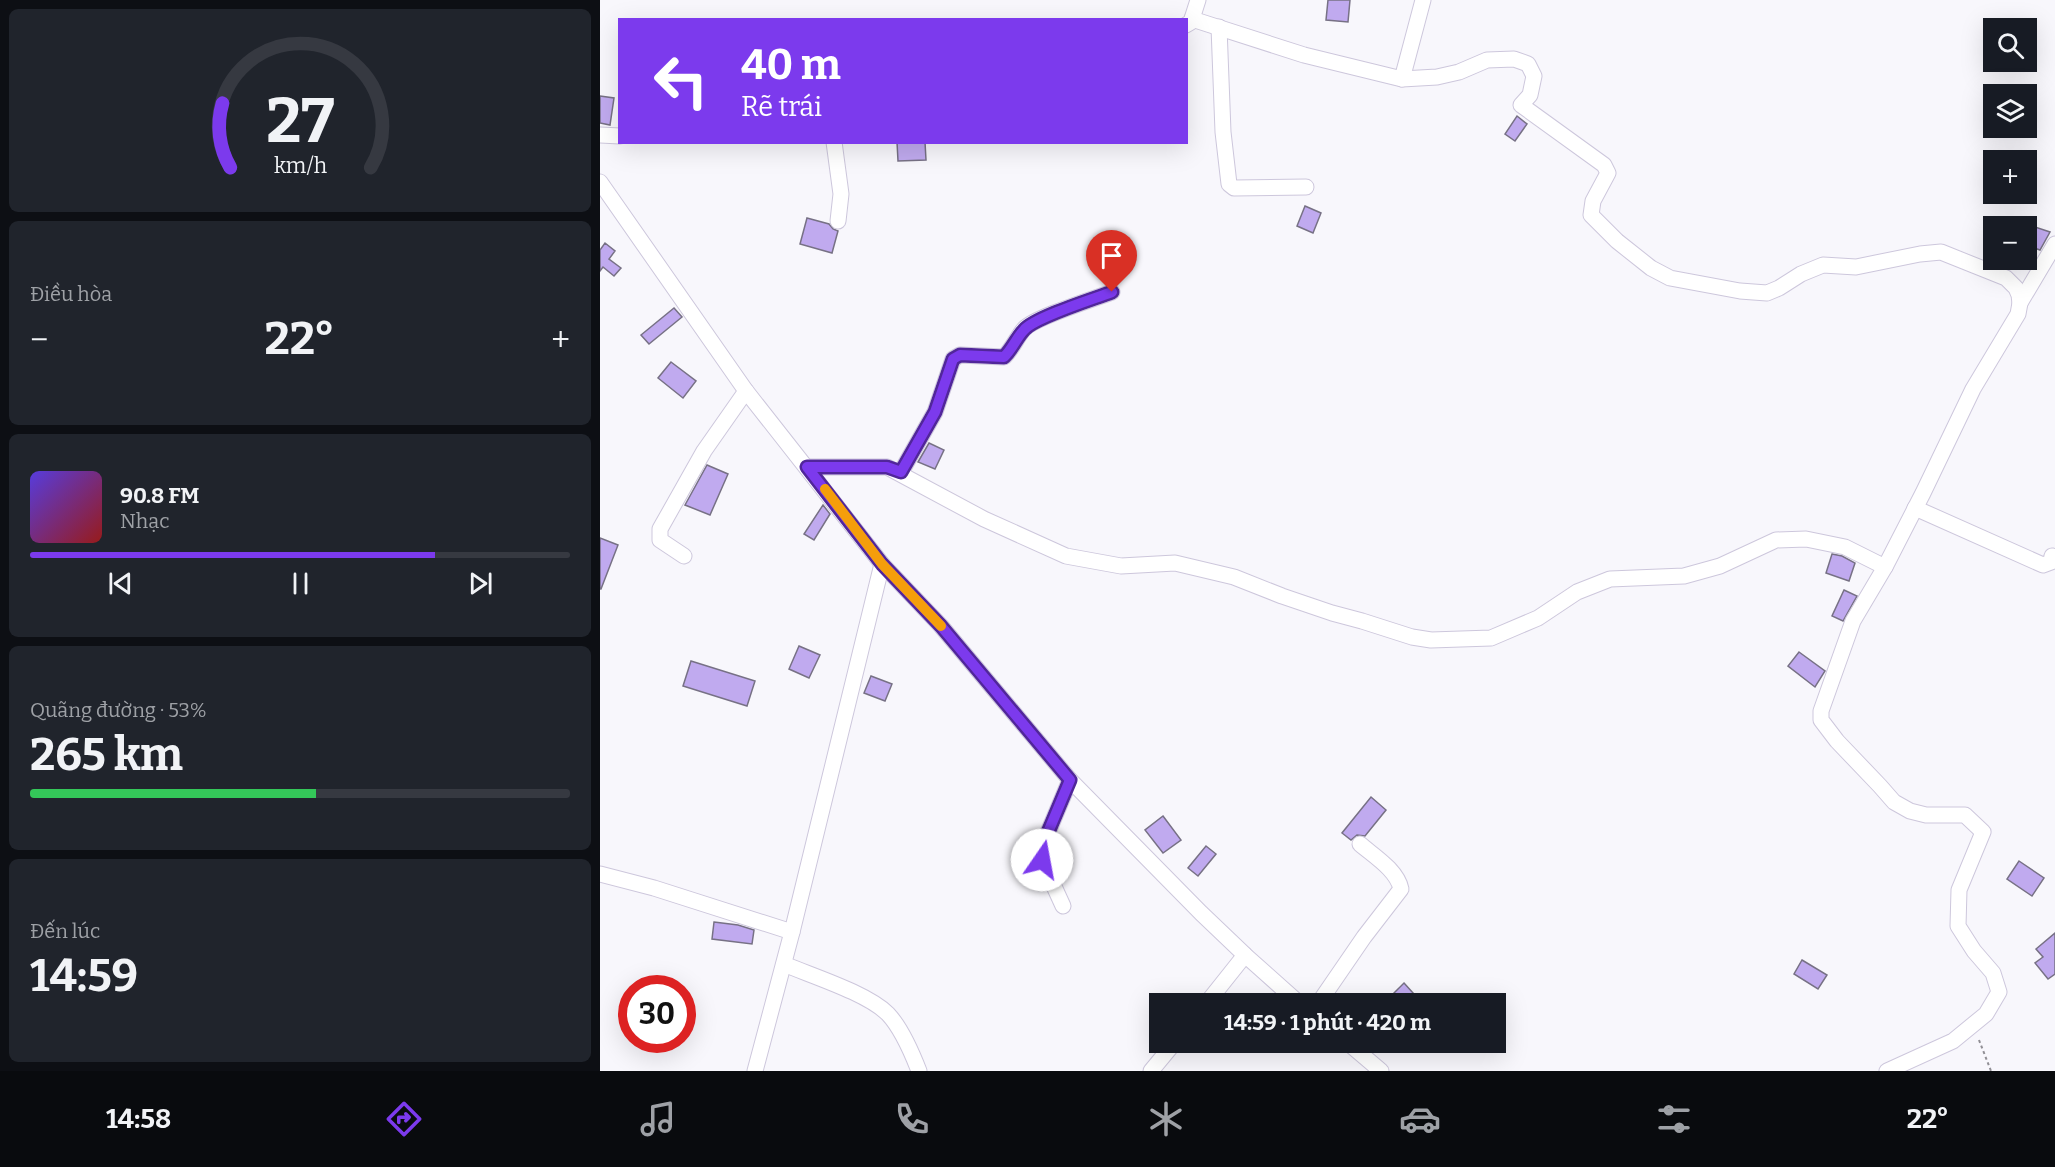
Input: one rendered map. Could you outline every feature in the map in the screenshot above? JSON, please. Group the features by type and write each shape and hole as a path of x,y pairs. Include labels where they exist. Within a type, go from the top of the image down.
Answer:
{"street":[{"path":"1198,0 1189,22 1219,27 1304,55 1402,79 1437,77 1459,72 1487,60 1514,59 1528,64 1534,76 1530,95 1521,105 1604,165 1608,173 1593,201 1591,215 1617,241 1651,268 1670,278 1740,291 1767,293 1823,265 1856,267 1941,252 2006,278 2016,288 2020,303"},
{"path":"1402,79 1423,0"},
{"path":"1219,27 1223,132 1229,184 1234,188 1306,187"},
{"path":"600,135 618,136"},
{"path":"834,144 841,194 838,221"},
{"path":"600,182 746,391 882,564 941,626 1070,780 1201,913 1288,993"},
{"path":"1887,1071 1953,1041 1986,1014 1999,992 1993,973 1974,951 1958,926 1959,890 1983,832 1974,821 1962,813 1926,815 1910,811 1894,802 1837,741 1821,720 1821,711 1853,621 1885,567 1973,389 2018,314 2020,303 2055,244"},
{"path":"901,472 935,412 953,359 960,355 1004,357 1014,347 1024,329 1038,320 1112,292"},
{"path":"684,556 660,540 660,529 707,444 746,391"},
{"path":"807,467 887,467 901,472 984,519 1066,556 1121,566 1175,563 1234,577 1332,613 1412,637 1431,640 1491,638 1538,618 1577,592 1610,579 1684,576 1720,567 1776,540 1806,539 1845,547 1885,567"},
{"path":"1915,508 2043,564 2051,562 2052,556"},
{"path":"755,1071 784,964 882,564"},
{"path":"1063,906 1042,860 1041,849 1070,780"},
{"path":"1326,993 1401,889 1400,881 1394,874 1360,844"},
{"path":"600,874 654,888 792,932"},
{"path":"1215,993 1245,955"},
{"path":"784,964 860,996 882,1010 894,1022 919,1071"},
{"path":"1151,1071 1166,1053"},
{"path":"1360,1053 1381,1071"}],"path":[{"path":"1970,1028 1981,1043 1990,1071"}],"building":[{"path":"1328,0 1350,0 1348,22 1326,20"},
{"path":"600,96 614,98 610,125 600,123"},
{"path":"1517,116 1527,124 1515,141 1505,134"},
{"path":"897,144 925,144 926,160 898,161"},
{"path":"1305,206 1321,213 1313,233 1297,226"},
{"path":"807,218 829,224 838,231 832,253 800,244"},
{"path":"2037,228 2050,232 2040,250 2037,249"},
{"path":"605,243 615,251 609,259 621,268 614,276 603,267 600,271 600,250"},
{"path":"674,308 682,317 649,344 641,335"},
{"path":"671,362 696,381 683,398 658,378"},
{"path":"929,443 944,450 935,469 918,462"},
{"path":"707,465 728,474 710,515 685,505"},
{"path":"823,505 830,514 814,540 804,534"},
{"path":"600,538 618,545 601,589 600,589"},
{"path":"1832,554 1855,563 1849,581 1826,573"},
{"path":"1844,590 1857,596 1843,621 1832,616"},
{"path":"799,646 820,655 809,678 789,669"},
{"path":"1799,652 1825,671 1815,687 1788,666"},
{"path":"691,661 755,681 747,706 683,686"},
{"path":"871,676 892,684 885,701 864,693"},
{"path":"1371,797 1386,810 1365,836 1357,835 1351,840 1342,833"},
{"path":"1163,816 1181,840 1163,853 1145,830"},
{"path":"1206,846 1216,854 1198,876 1188,868"},
{"path":"2019,861 2044,878 2032,896 2007,879"},
{"path":"714,922 754,930 752,944 712,939"},
{"path":"2055,933 2055,974 2048,979 2035,963 2043,957 2036,949"},
{"path":"1802,960 1827,975 1818,989 1794,974"},
{"path":"1404,983 1413,993 1394,993"}],"slow traffic":[{"path":"825,489 882,564 941,626"}],"route":[{"path":"1042,860 1041,849 1070,780 992,684 882,564 807,467 887,467 901,472 935,412 953,359 960,355 1004,357 1014,347 1024,329 1038,320 1112,292"}]}
